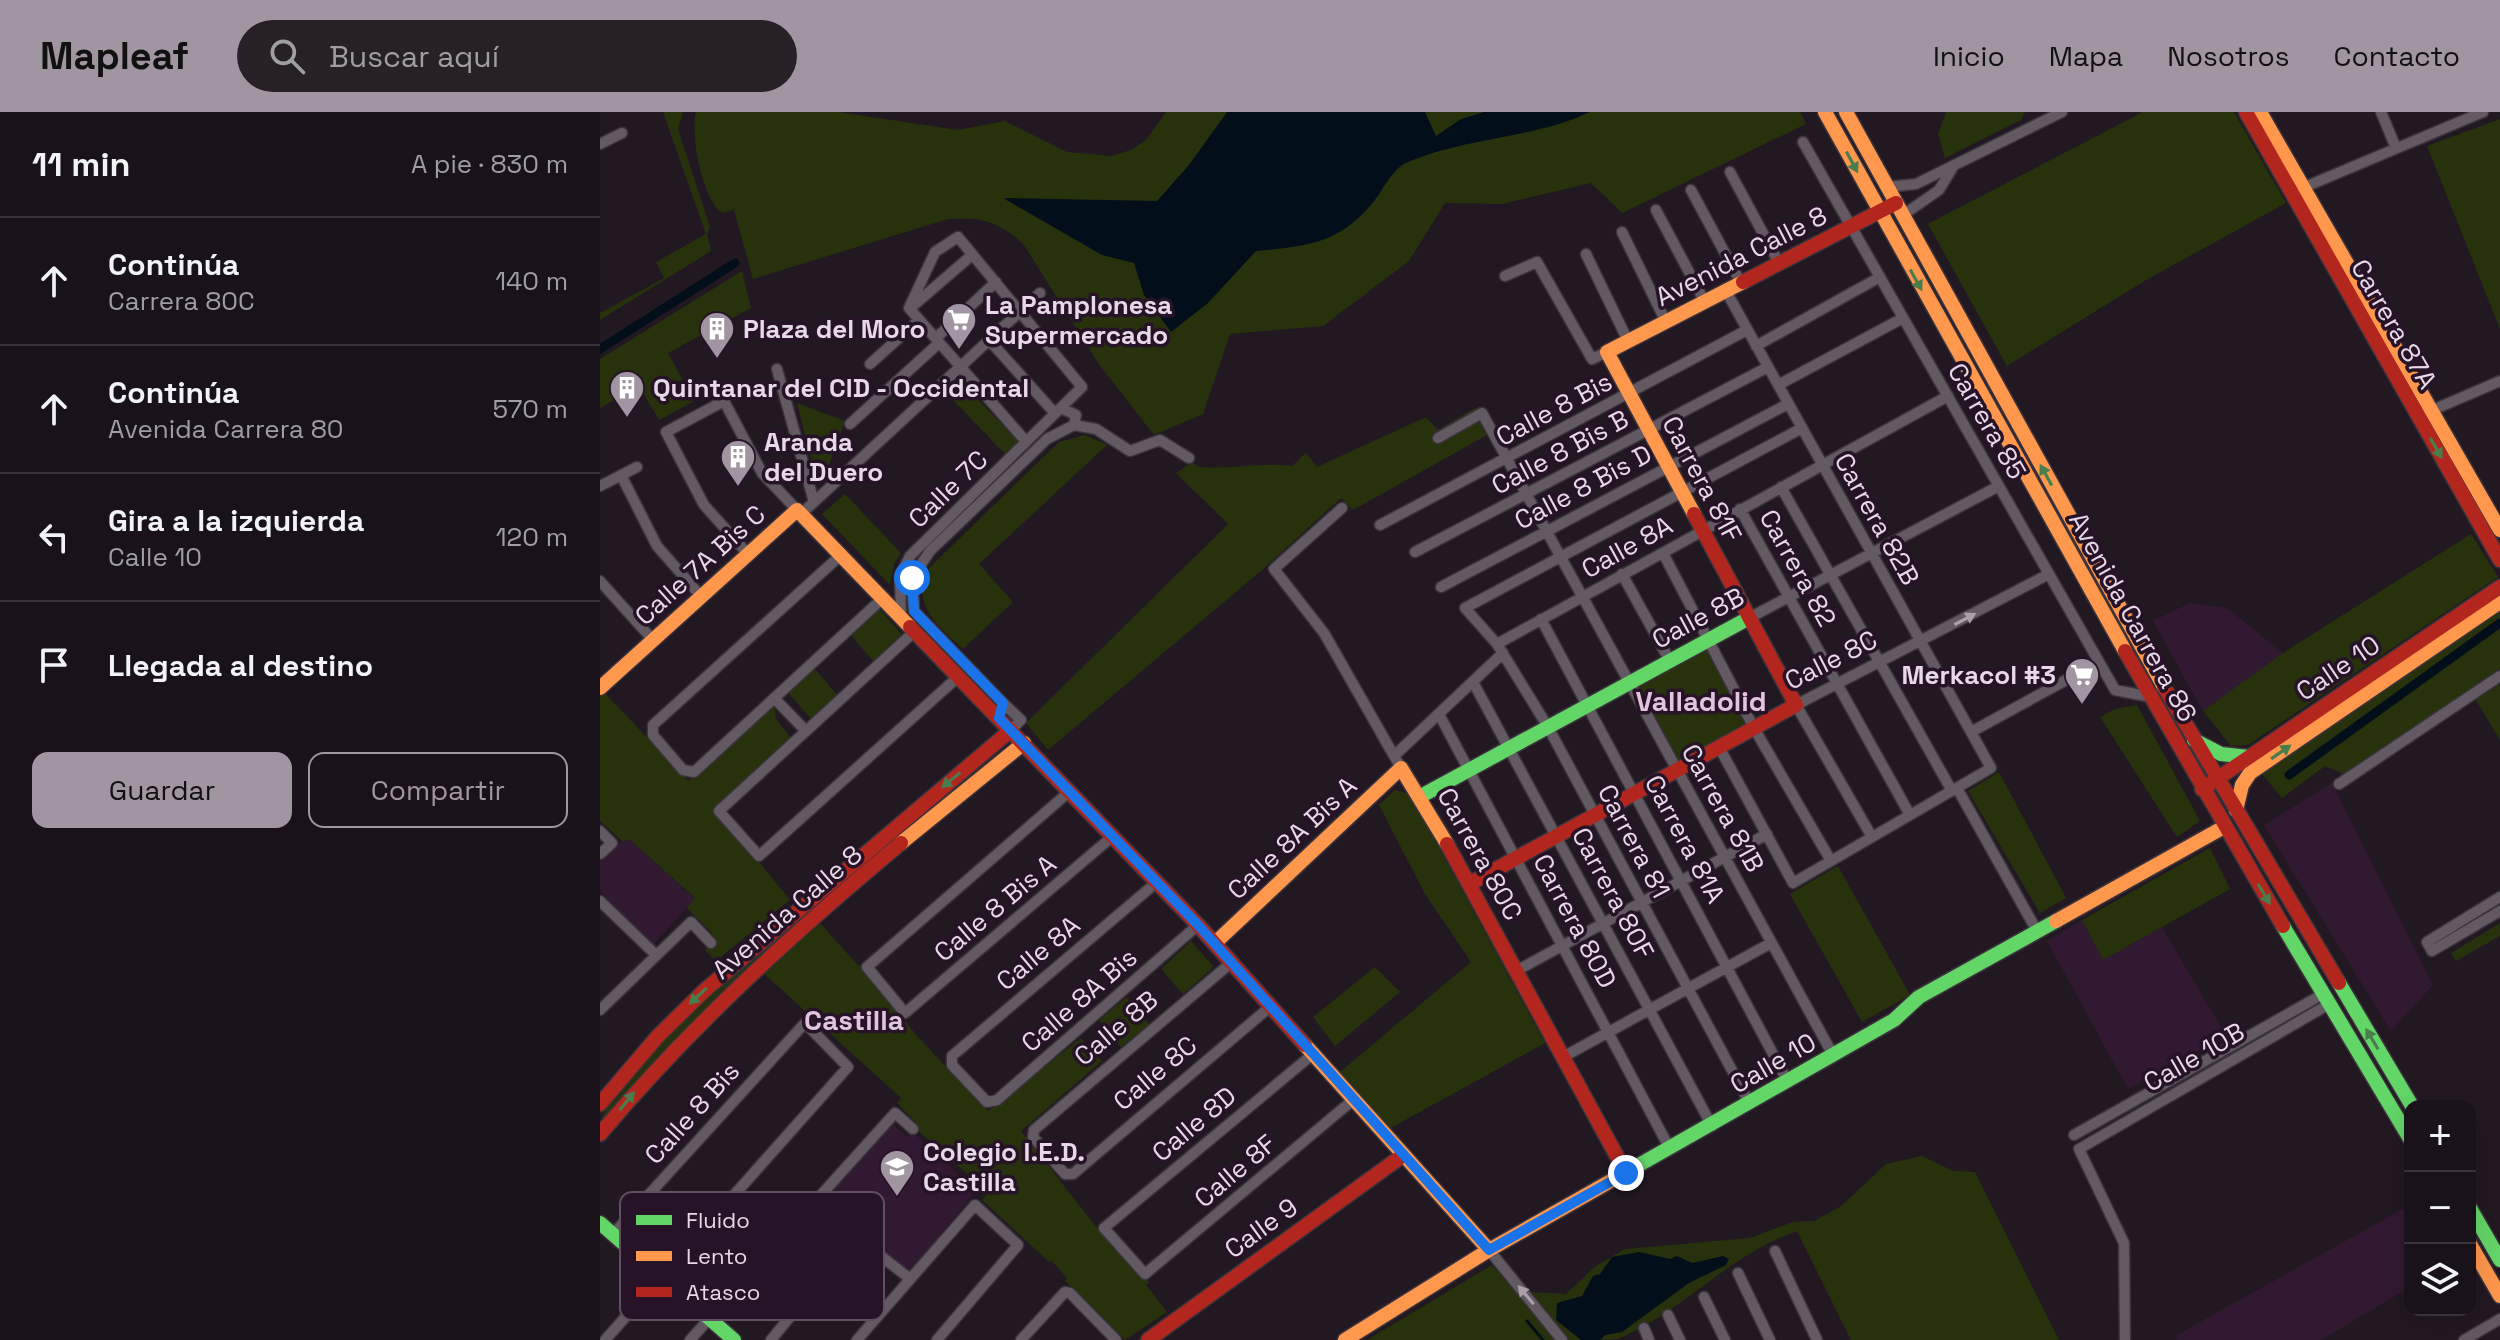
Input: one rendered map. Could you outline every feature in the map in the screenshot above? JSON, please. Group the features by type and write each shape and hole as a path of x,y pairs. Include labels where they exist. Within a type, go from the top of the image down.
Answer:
{"street":[{"name":"Avenida Carrera 86","path":"1825,112 2202,789 2404,1129"},
{"name":"Avenida Carrera 86","path":"1846,112 2193,739 2408,1100"},
{"path":"1887,187 1916,184 2062,112"},
{"name":"Carrera 87A","path":"2246,112 2297,190 2425,413 2500,530"},
{"name":"Carrera 87A","path":"2260,112 2297,190"},
{"path":"2381,112 2396,148"},
{"path":"2297,190 2483,112"},
{"path":"600,144 622,133"},
{"name":"Carrera 85","path":"1803,142 2115,690 2151,697"},
{"path":"1899,209 1939,190 1954,165"},
{"path":"1730,172 1779,263"},
{"path":"1691,190 1741,283"},
{"name":"Avenida Calle 8","path":"1607,352 1878,212 1899,209"},
{"path":"1656,210 1705,302"},
{"path":"1622,232 1666,322"},
{"path":"909,308 935,252 958,237 1020,312"},
{"path":"1586,254 1628,341"},
{"path":"909,308 972,255"},
{"path":"1505,276 1537,262 1592,359 1607,352"},
{"path":"1756,346 1880,277"},
{"path":"850,424 996,282"},
{"name":"Carrera 82B","path":"1726,291 1991,768 1955,789"},
{"name":"Calle 7A Bis C","path":"602,681 653,640 748,554 814,502 1040,293"},
{"path":"909,308 1023,438"},
{"name":"Calle 7C","path":"901,617 900,576 910,556 1082,387 1020,312"},
{"path":"1778,385 1903,318"},
{"path":"870,364 919,320"},
{"name":"Calle 8 Bis","path":"1380,525 1747,330"},
{"path":"989,340 1057,409 1076,415 1074,425 1096,429 1130,451 1160,440 1189,458"},
{"name":"Carrera 81F","path":"1607,352 1796,705 1872,837"},
{"name":"Calle 8 Bis B","path":"1415,552 1768,367"},
{"path":"777,369 814,502"},
{"path":"2425,413 2500,381"},
{"name":"Calle 8A","path":"1500,649 1541,619 1948,396"},
{"path":"748,554 704,505 666,432 724,401 762,473 959,676 1001,711 1011,730 1215,943 1489,1250 1562,1340"},
{"name":"Calle 8 Bis D","path":"1441,587 1788,404"},
{"name":"Carrera 81B","path":"1438,438 1482,413 1833,1055"},
{"name":"Carrera 87A","path":"2425,413 2500,560"},
{"name":"Calle 7C","path":"1001,711 920,620 910,600 912,578 930,551 1047,439 1074,425"},
{"path":"1561,557 1802,428"},
{"path":"600,486 637,467"},
{"path":"621,475 657,546 700,595"},
{"name":"Calle 8B","path":"1421,796 1999,486"},
{"path":"1781,487 2037,931"},
{"name":"Carrera 80C","path":"1342,508 1274,569 1324,633 1421,796 1626,1173"},
{"name":"Carrera 82","path":"1740,509 1910,815"},
{"path":"1663,553 1754,728 1831,861"},
{"path":"841,555 740,644 652,730 689,773 883,598"},
{"name":"Carrera 81","path":"1561,557 1465,608 1500,649 1548,727 1750,1104"},
{"path":"1622,574 1670,661"},
{"name":"Calle 8C","path":"1469,884 1836,683 2049,574"},
{"path":"600,581 653,640"},
{"name":"Calle 10","path":"2202,789 2500,587"},
{"name":"Calle 10","path":"2236,810 2242,785 2250,773 2500,602"},
{"name":"Carrera 81A","path":"1541,619 1683,880 1788,1082"},
{"path":"915,631 719,811 759,856 959,676"},
{"name":"Calle 8A Bis A","path":"1215,943 1398,762 1500,649"},
{"path":"1971,732 2099,662"},
{"path":"2339,784 2500,676"},
{"name":"Carrera 80F","path":"1473,682 1712,1126"},
{"path":"774,698 806,731"},
{"name":"Carrera 80D","path":"1439,714 1670,1149"},
{"name":"Avenida Calle 8","path":"600,1104 658,1036 705,990 1011,730"},
{"path":"2193,739 2221,754 2249,757"},
{"name":"Avenida Calle 8","path":"600,1134 654,1069 724,998 1024,743"},
{"path":"1719,747 1793,883 1955,789"},
{"name":"Calle 8 Bis A","path":"1070,791 867,967 905,1013 1113,836"},
{"name":"Calle 10","path":"1345,1340 1489,1250 1894,1020 1919,997 2224,827"},
{"path":"600,831 612,843 600,854"},
{"path":"1516,971 1767,834"},
{"name":"Calle 8A","path":"987,1102 949,1060 1157,882"},
{"path":"2500,897 2427,942 2432,951 2500,911"},
{"path":"600,901 656,955"},
{"path":"600,922 610,911"},
{"path":"600,1010 691,922 711,943"},
{"name":"Calle 8A Bis","path":"987,1102 997,1100 1198,925"},
{"path":"1563,1057 1771,943"},
{"name":"Calle 8B","path":"1071,1176 1065,1174 1033,1133 1232,962"},
{"name":"Calle 10B","path":"2074,1135 2328,998"},
{"name":"Calle 10B","path":"2125,1340 2124,1243 2079,1149 2328,998"},
{"name":"Calle 8C","path":"1071,1176 1271,1006"},
{"name":"Calle 8 Bis","path":"651,1192 805,1023 848,1067 736,1192"},
{"name":"Calle 8D","path":"1145,1274 1104,1228 1313,1054"},
{"name":"Calle 8F","path":"1145,1274 1353,1100"},
{"path":"821,1192 895,1113 913,1129"},
{"name":"Calle 9","path":"1148,1340 1402,1156"},
{"path":"884,1308 975,1205 1018,1245 937,1340"},
{"path":"2476,1217 2496,1246"},
{"path":"600,1223 620,1240"},
{"name":"Calle 8 Bis","path":"613,1234 620,1226"},
{"path":"1775,1251 1817,1340"},
{"path":"2476,1254 2500,1296"},
{"path":"884,1257 909,1278"},
{"path":"1738,1273 1770,1340"},
{"path":"1021,1340 1065,1292 1070,1293 1116,1340"},
{"path":"1704,1297 1725,1340"},
{"path":"1668,1315 1680,1340"},
{"path":"2464,1340 2500,1319"},
{"path":"605,1340 622,1320"},
{"path":"690,1340 707,1320"},
{"path":"711,1320 734,1340"},
{"path":"771,1340 787,1320"},
{"path":"857,1340 874,1320"},
{"path":"1644,1328 1649,1340"}],"shaded area":[{"path":"2190,603 2227,608 2283,653 2203,711 2153,621"},
{"path":"2332,783 2433,985 2391,1031 2264,825"},
{"path":"630,840 695,899 653,945 600,891 600,862 622,841"},
{"path":"2082,920 2103,960 2162,927 2226,1036 2128,1089 2047,941"},
{"name":"Colegio I.E.D. Castilla","path":"892,1123 907,1137 913,1132 976,1191 908,1275 884,1253 884,1192 830,1192"},
{"path":"2404,1208 2404,1291 2321,1340 2178,1340 2175,1336"}],"green space":[{"path":"663,112 683,112 678,129 710,227 707,234 711,251 600,320 600,313 664,278 656,262 706,234"},
{"path":"696,112 838,112 958,130 1005,121 1067,152 1111,156 1131,150 1146,140 1166,112 1800,112 1806,124 1622,213 1591,183 1502,204 1445,203 1409,261 1323,326 1230,334 1203,414 1154,435 1098,363 1024,245 988,222 945,220 753,279 734,210 722,213 715,206 703,181 696,150"},
{"path":"1946,112 2025,112 2021,120 1945,158 1938,134"},
{"path":"2143,112 2234,112 2286,203 2146,280 2007,366 1928,224"},
{"path":"2500,119 2500,329 2427,146"},
{"path":"742,271 751,308 668,353 694,401 659,420 639,386 600,408 600,359"},
{"path":"960,381 1021,444 1008,457 947,394"},
{"path":"797,403 845,421 823,481 817,482"},
{"path":"1475,408 1487,435 1353,510 1341,498 1262,570 1048,750 1026,723 1228,524 1176,473 1193,462 1198,467 1210,468 1292,466 1306,453 1317,467 1426,417 1438,430"},
{"path":"1085,435 1107,445 979,564 1013,602 963,649 930,615 923,596 925,572 1059,442"},
{"path":"845,494 901,553 894,564 890,585 822,514"},
{"path":"2471,534 2498,577 2248,745 2231,746 2203,711 2283,653"},
{"path":"878,607 904,637 875,663 849,633"},
{"path":"2500,612 2500,669 2344,774 2325,766 2282,798 2262,774"},
{"path":"1706,649 1746,726 1677,764 1636,686"},
{"path":"812,666 839,697 812,720 786,690"},
{"path":"2500,684 2500,740 2476,700"},
{"path":"604,692 688,781 774,704 776,719 791,738 716,809 790,900 716,961 705,950 712,942 712,933 687,908 695,898 630,840 622,841 600,821 600,696"},
{"path":"2137,705 2200,821 2177,837 2100,717 2115,709"},
{"path":"1008,740 936,811 739,979 600,1127 615,1095 655,1048 712,992 780,930"},
{"path":"1999,772 2066,898 2040,913 1968,791"},
{"path":"1395,790 1410,794 1545,1043 1389,1129 1340,1072 1471,962 1425,894 1379,805"},
{"path":"2210,848 2230,889 2103,960 2082,920"},
{"path":"1838,866 1910,995 1862,1022 1790,894"},
{"path":"819,922 859,966 862,964 916,1035 988,1111 1081,1038 1102,1061 1021,1131 1097,1228 1101,1226 1149,1282 1146,1285 1167,1312 1125,1340 1065,1281 1067,1278 1051,1260 1049,1262 982,1200 988,1192 916,1129 918,1125 897,1103 901,1098 761,971"},
{"path":"2500,923 2500,936 2456,961 2451,953"},
{"path":"1191,941 1214,967 1183,994 1161,969"},
{"path":"1375,967 1400,992 1335,1046 1313,1017"},
{"path":"1127,997 1149,1024 1121,1047 1099,1020"},
{"path":"1922,1156 1953,1171 1975,1172 2059,1340 1851,1340 1797,1231 1748,1255 1662,1315 1617,1339 1567,1340 1531,1292 1566,1294 1596,1266 1625,1249 1750,1238 1793,1222 1814,1221 1840,1207 1886,1164"},
{"path":"1492,1265 1556,1340 1367,1340"}],"water":[{"path":"1227,112 1425,112 1436,136 1461,119 1484,112 1590,112 1546,128 1452,148 1406,163 1397,169 1375,200 1349,226 1322,240 1256,251 1208,303 1171,332 1144,295 1134,263 1102,255 1003,198 1157,201 1189,165"},
{"path":"1639,1252 1670,1259 1677,1256 1692,1263 1723,1256 1729,1259 1726,1265 1689,1283 1622,1332 1605,1335 1600,1340 1581,1340 1556,1320 1557,1303 1582,1296 1593,1276 1600,1274 1612,1257"}],"waterway":[{"path":"600,349 735,263"},
{"path":"2289,775 2500,623"},
{"path":"1527,1321 1543,1340"}],"traffic: fast":[{"path":"1421,796 1749,618"},
{"path":"2194,740 2221,754 2249,757"},
{"path":"1616,1178 1894,1020 1919,997 2056,921"},
{"path":"2283,926 2404,1129"},
{"path":"2339,983 2408,1100"},
{"path":"2476,1218 2500,1260"},
{"path":"600,1223 620,1240"},
{"path":"711,1320 734,1340"}],"traffic: slow":[{"path":"1825,112 2125,651"},
{"path":"1846,112 2164,687"},
{"path":"2260,112 2500,530"},
{"path":"1694,514 1607,352 1743,282"},
{"path":"600,688 797,510 910,627"},
{"path":"2236,810 2242,785 2250,773 2500,602"},
{"path":"901,843 1024,743"},
{"path":"1215,943 1401,768 1447,844"},
{"path":"2056,921 2224,827"},
{"path":"1305,1045 1489,1250"},
{"path":"1345,1340 1489,1250 1616,1178"},
{"path":"2476,1254 2500,1296"}],"traffic: jam":[{"path":"2246,112 2500,560"},
{"path":"1743,282 1896,203"},
{"path":"1469,884 1796,705 1694,514"},
{"path":"2202,789 2500,587"},
{"path":"910,627 1198,925 1305,1045"},
{"path":"2125,651 2283,926"},
{"path":"2164,687 2339,983"},
{"path":"600,1104 658,1036 705,990 1011,730"},
{"path":"600,1134 670,1056 744,982 901,843"},
{"path":"1447,844 1626,1173"},
{"path":"1148,1340 1402,1156"}],"place":[{"name":"La Pamplonesa Supermercado","path":"959,351"},
{"name":"Plaza del Moro","path":"717,360"},
{"name":"Quintanar del CID - Occidental","path":"627,419"},
{"name":"Aranda del Duero","path":"738,488"},
{"name":"Merkacol #3","path":"2082,706"},
{"name":"Colegio I.E.D. Castilla","path":"897,1198"}],"district":[{"name":"Valladolid","path":"1701,701"},
{"name":"Castilla","path":"854,1020"}],"route":[{"path":"912,578 910,600 914,611 1003,703 1004,710 999,718 1198,925 1379,1131 1489,1250 1626,1173"}]}
